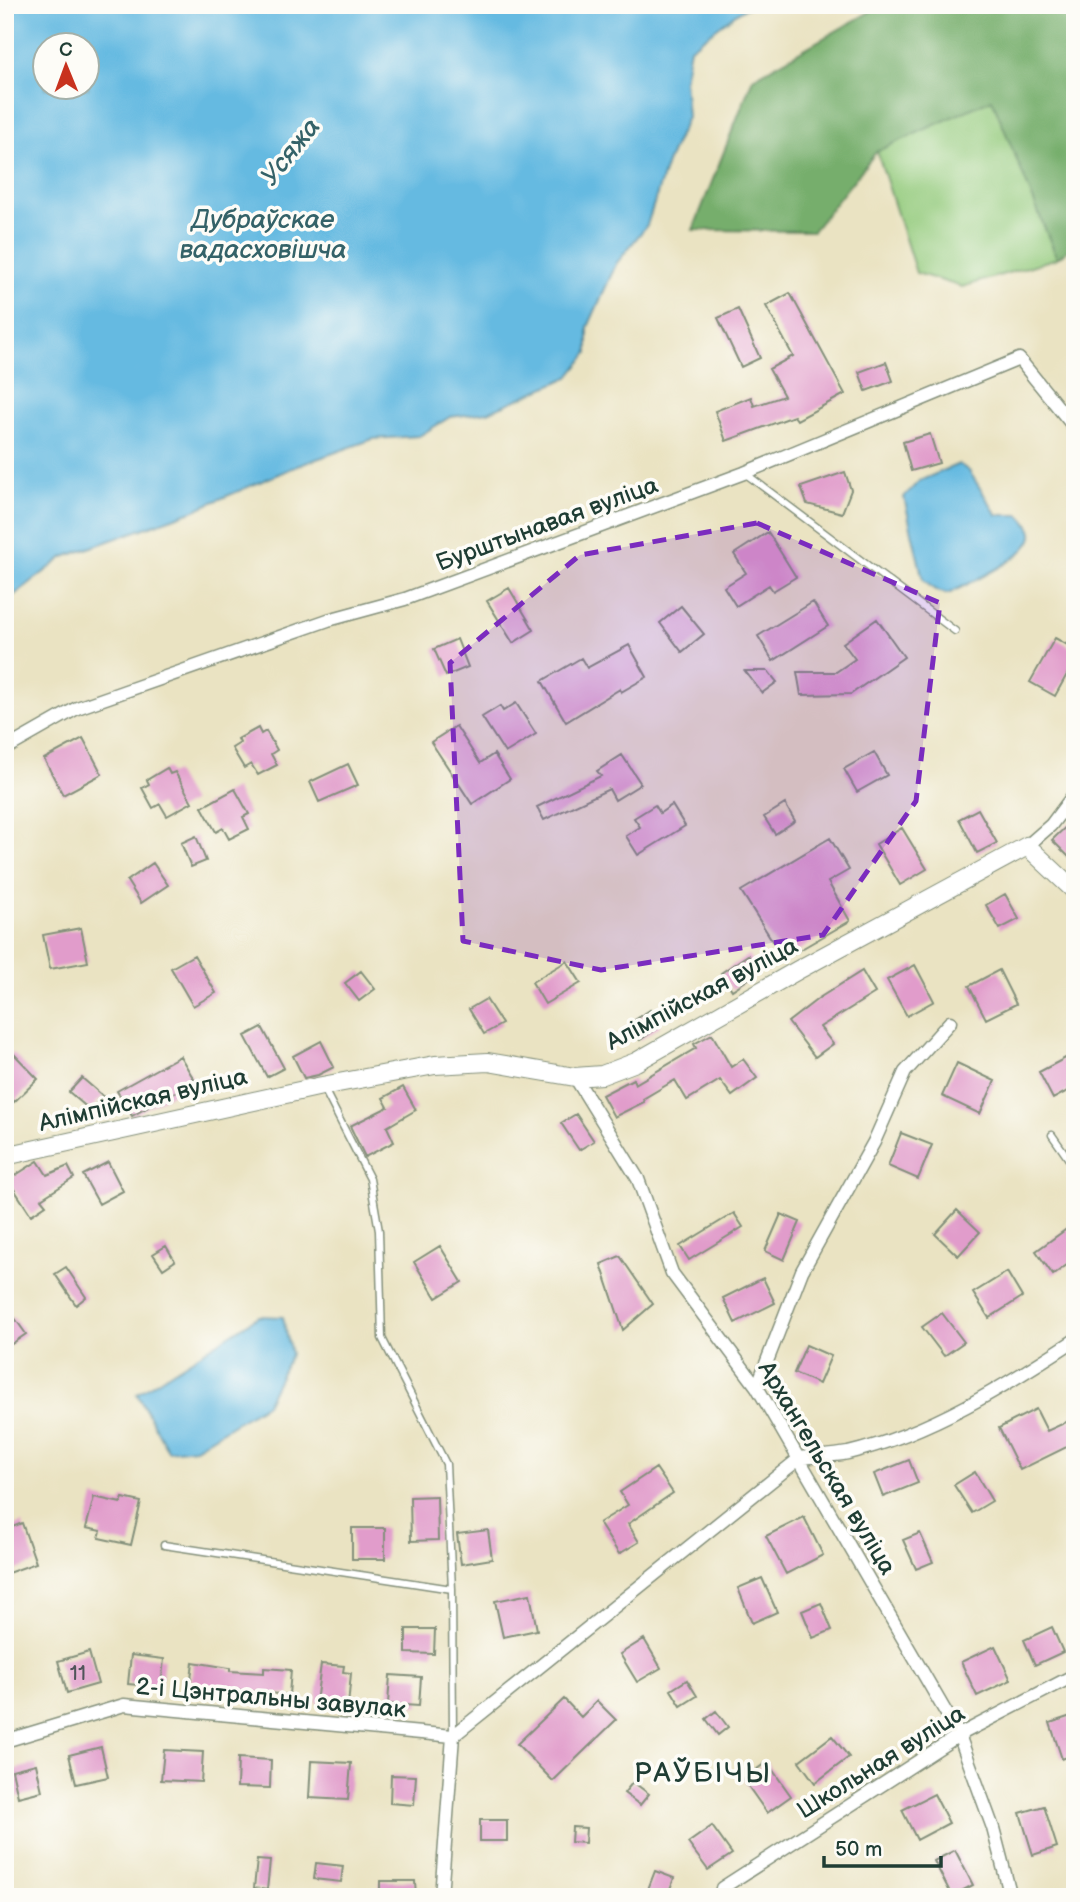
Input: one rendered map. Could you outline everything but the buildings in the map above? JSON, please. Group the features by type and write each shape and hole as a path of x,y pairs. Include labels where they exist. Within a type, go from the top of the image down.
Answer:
{"street":[{"name":"Бурштынавая вуліца","path":"5,749 77,708 328,620 405,599 744,473 1019,359 1075,428"},
{"path":"1075,793 1051,825 1027,846 1075,891"},
{"name":"Алімпійская вуліца","path":"5,1156 322,1086 435,1065 488,1062 575,1077 602,1075 636,1062 798,970 1027,846"},
{"path":"757,1387 802,1271 874,1142 905,1072 950,1022"},
{"name":"Архангельская вуліца","path":"575,1077 638,1180 672,1273 757,1387 959,1735 993,1828 1011,1897"},
{"path":"441,1897 453,1736 800,1458 845,1454 890,1441 998,1390 1075,1340"},
{"name":"Школьная вуліца","path":"721,1897 722,1888 959,1735 1075,1675"},
{"name":"2-і Цэнтральны завулак","path":"5,1741 124,1705 453,1736"}],"lane":[{"path":"744,473 956,631"},
{"path":"322,1086 370,1179 379,1231 382,1338 446,1464 452,1590 453,1736"},
{"path":"1052,1135 1075,1168"},
{"path":"164,1545 452,1590"}],"highlighted area":[{"path":"757,523 940,603 916,801 823,935 601,970 463,941 450,663 580,555"}],"green space":[{"path":"882,5 1075,5 1075,245 1057,258 992,99 877,151 813,231 693,230 753,78"},
{"path":"992,98 1057,258 962,287 916,273 877,151"}],"water":[{"name":"Дубраўскае вадасховішча","path":"5,5 752,5 690,48 684,80 687,117 667,163 647,225 616,264 588,327 588,353 569,377 488,412 450,417 419,436 373,439 297,466 192,511 64,557 5,602"},
{"path":"959,464 969,471 997,515 1020,515 1032,533 1030,542 1011,559 948,594 936,591 923,580 904,497 919,481"},
{"path":"259,1316 283,1317 291,1354 266,1404 195,1448 168,1451 137,1394"}],"district":[{"name":"РАЎБІЧЫ","path":"703,1773"}],"water label":[{"name":"Усяжа","path":"291,152"}]}
